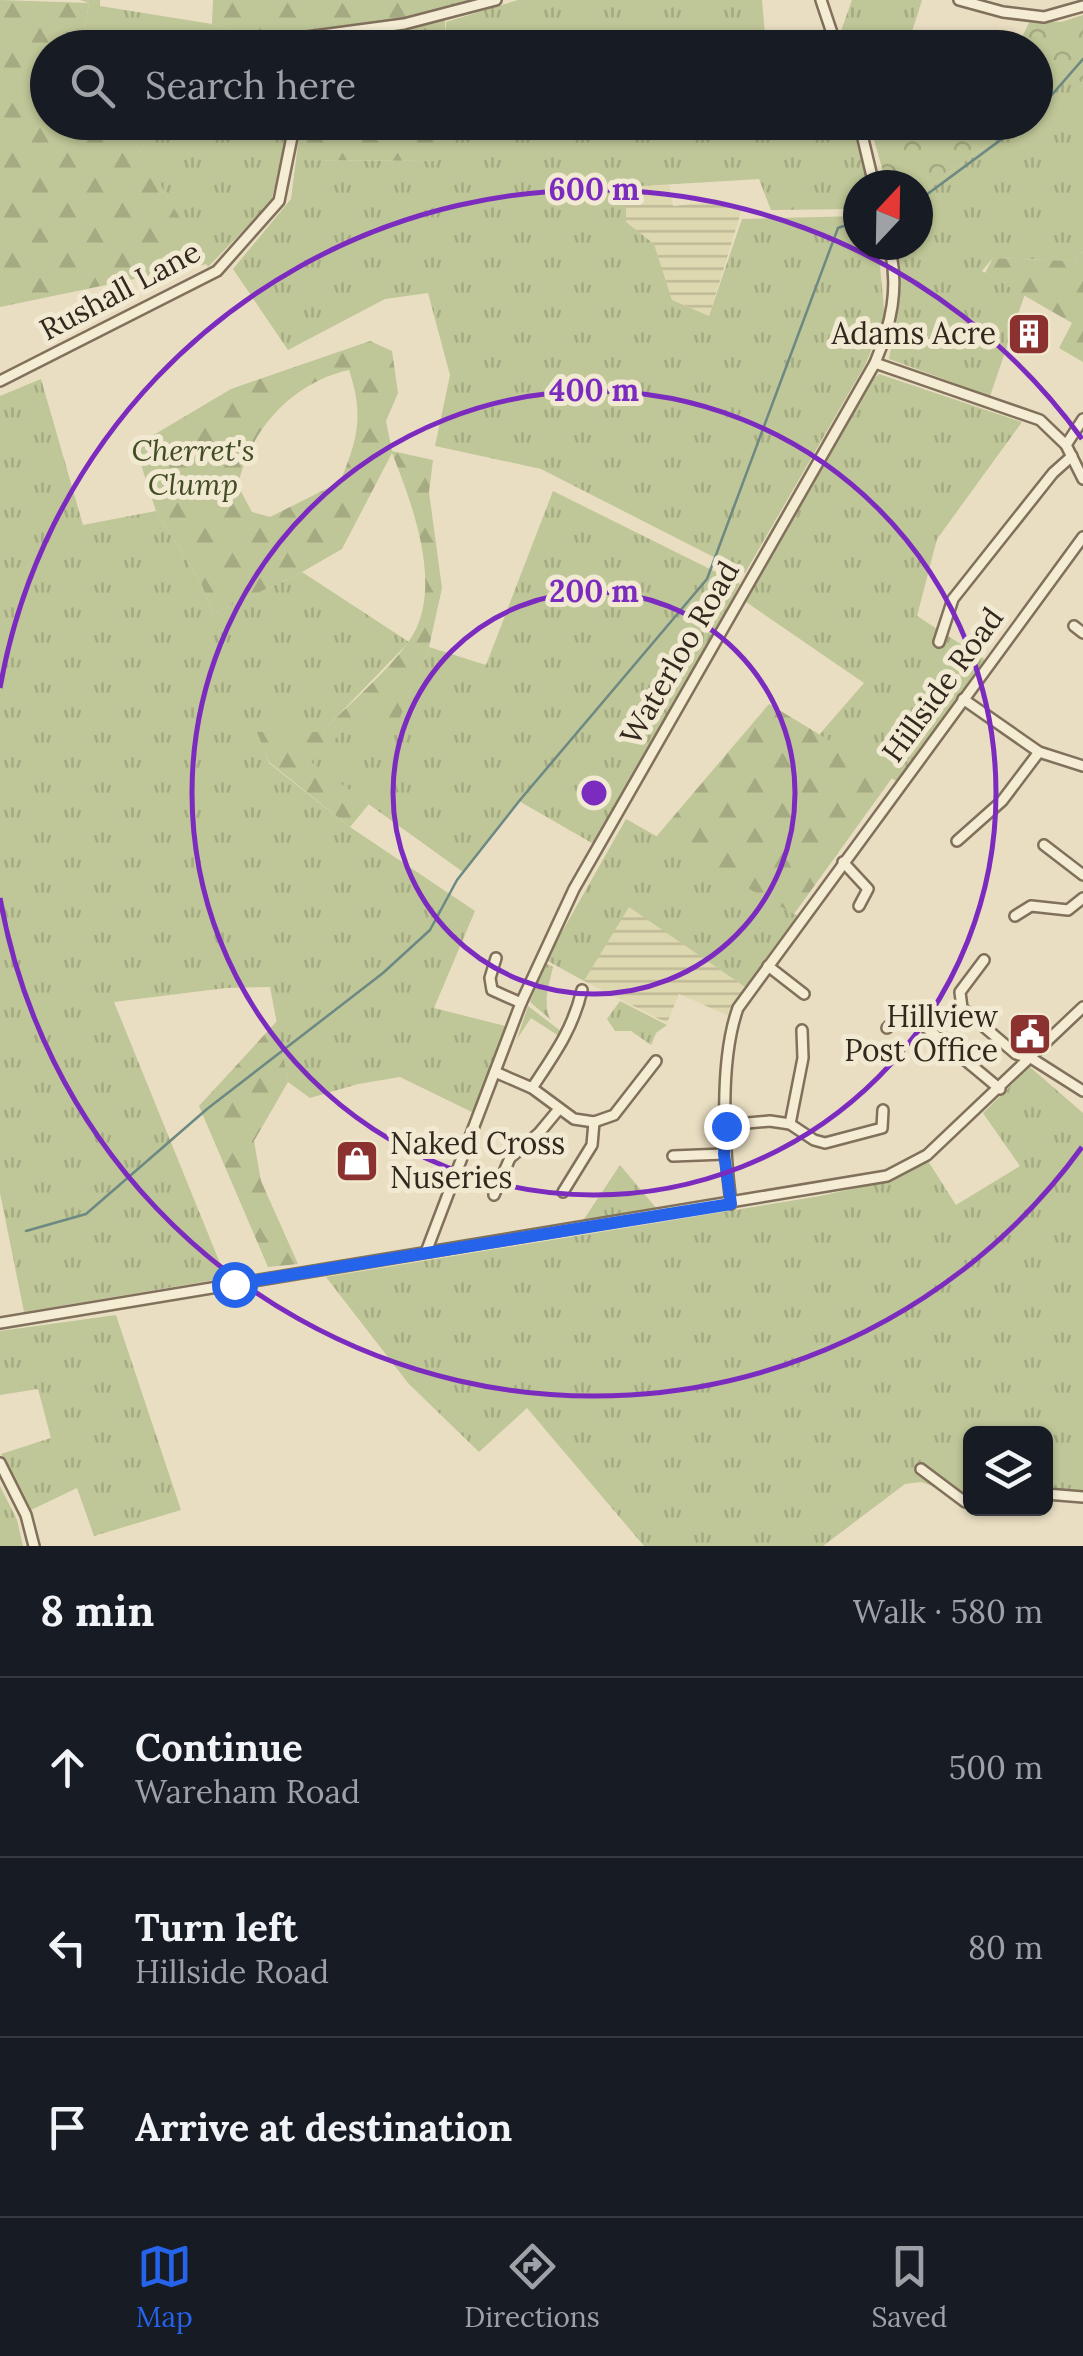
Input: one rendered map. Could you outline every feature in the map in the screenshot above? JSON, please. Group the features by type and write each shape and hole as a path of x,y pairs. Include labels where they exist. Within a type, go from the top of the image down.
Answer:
{"street":[{"path":"359,30 404,24 496,0"},
{"path":"821,0 832,30"},
{"path":"959,0 1044,17 1083,6"},
{"name":"Rushall Lane","path":"0,381 217,272 279,201 292,140"},
{"path":"863,140 870,170"},
{"name":"Waterloo Road","path":"426,1252 521,1002 574,889 874,364 890,328 894,304 890,260"},
{"path":"874,364 1040,420 1066,445 1083,479"},
{"path":"1066,445 1083,419"},
{"path":"939,642 953,599 1072,456"},
{"name":"Hillside Road","path":"731,1204 724,1154 730,1030 738,1008 1083,537"},
{"path":"1074,626 1083,634"},
{"path":"963,699 1038,752 1083,766"},
{"path":"957,841 1002,801 1038,752"},
{"path":"1049,846 1083,875"},
{"path":"843,862 868,889 859,906"},
{"path":"1014,916 1031,906 1072,909 1083,898"},
{"path":"496,958 490,978 492,990 521,1002"},
{"path":"984,960 960,992 962,1008 1016,1054 1031,1058 1083,1092"},
{"path":"768,966 804,994"},
{"path":"532,1088 576,1017 582,990"},
{"path":"0,1323 887,1176 927,1155 1083,1007"},
{"path":"887,1028 906,1010 1000,1089"},
{"path":"790,1124 803,1058 802,1030"},
{"path":"495,1072 532,1088 574,1119 594,1122 614,1114 656,1061"},
{"path":"494,1195 510,1158 559,1109"},
{"path":"726,1126 770,1121 790,1124 825,1143 882,1128 882,1110"},
{"path":"563,1192 592,1145 594,1122"},
{"path":"673,1156 724,1154"},
{"path":"0,1464 26,1515 34,1546"},
{"path":"921,1469 963,1500"},
{"path":"1053,1495 1083,1497"}],"shaded area":[{"path":"669,185 673,206 702,203 742,209 709,316 672,300 654,244 626,223 626,187"},
{"path":"629,906 748,989 731,1017 679,994 667,1023 584,981"}],"green space":[{"path":"0,0 89,3 85,30 30,30 30,140 134,140 207,264 0,307"},
{"path":"80,0 100,0 100,6 239,30 85,30 89,3"},
{"path":"213,0 474,0 445,8 445,30 237,30 212,24"},
{"path":"518,0 762,0 765,30 446,30 446,22"},
{"path":"852,0 922,0 912,30 841,30"},
{"path":"1083,15 1083,84 1072,74 1053,93 1053,30 1026,30 1030,21 1061,22"},
{"path":"1072,73 1083,84 1083,251 1073,261 993,258 982,271 1025,294 990,396 889,359 899,305 897,260 933,260 933,184 994,140 1053,140 1053,93"},
{"path":"134,140 285,140 271,202 208,267"},
{"path":"298,140 439,140 438,161 296,160"},
{"path":"439,140 859,140 866,170 843,170 843,209 771,210 759,179 626,187 626,222 654,244 672,300 709,316 742,219 843,216 843,260 879,260 885,319 865,365 745,573 541,469 435,446 450,375 428,293 385,299 288,350 233,269 291,199 296,160 437,161"},
{"path":"874,140 994,140 933,184 933,170 883,170"},
{"path":"1083,251 1083,362 1059,348 1072,323 985,273 993,258 1073,261"},
{"name":"Cherret's Clump","path":"370,341 392,351 398,393 386,421 392,451 433,460 429,492 442,588 429,647 394,732 360,715 311,762 369,804 350,827 269,762 257,732 322,732 401,652 419,620 424,598 425,573 416,522 392,453 342,549 213,614 201,583 156,511 135,446 231,389","holes":["349,370 357,426 340,482 270,517 252,512 238,486 263,428 292,397 310,385"]},
{"path":"879,374 1022,422 937,539 917,616 987,661 898,782 818,736 864,683 746,602 869,383"},
{"path":"41,379 83,525 156,511 201,583 213,614 302,572 409,642 322,732 258,732 269,763 350,827 475,911 434,1008 509,1027 476,1114 400,1077 310,1098 288,1082 270,987 226,988 114,1002 226,1278 24,1312 0,1193 0,396"},
{"path":"553,491 740,584 597,846 519,801 463,872 310,762 360,715 394,731 429,647 486,665"},
{"path":"769,704 892,778 794,914 656,837"},
{"path":"626,819 800,917 748,989 629,907 584,981 546,960"},
{"path":"545,963 553,967 547,1001 551,1020 530,1002"},
{"path":"620,1001 667,1025 656,1033 651,1045 631,1031 615,1031 607,1019"},
{"path":"528,1006 562,1032 559,1036 531,1018 517,1039"},
{"path":"277,1021 288,1082 254,1141 261,1181 298,1264 268,1267 199,1106"},
{"path":"1030,1067 1083,1113 1083,1492 1053,1491 1053,1426 963,1426 963,1496 921,1482 905,1484 823,1546 644,1546 527,1408 479,1452 408,1383 326,1277 820,1196 893,1180 928,1161 956,1205 1020,1166 983,1113"},
{"path":"620,1165 657,1209 582,1222"},
{"path":"116,1315 181,1510 94,1536 77,1488 29,1511 1,1454 51,1438 38,1389 0,1395 0,1331"},
{"path":"0,1486 17,1520 23,1546 0,1546"}],"waterway":[{"path":"1053,93 1083,59"},
{"path":"933,190 1001,140"},
{"path":"26,1231 86,1214 207,1109 383,973 430,930 457,880 520,800 707,579 838,228 843,226"}],"place":[{"name":"Adams Acre","path":"1029,334"},
{"name":"Hillview Post Office","path":"1030,1034"},
{"name":"Naked Cross Nuseries","path":"357,1161"}],"route":[{"path":"234,1284 731,1204 724,1154 726,1126"}]}
